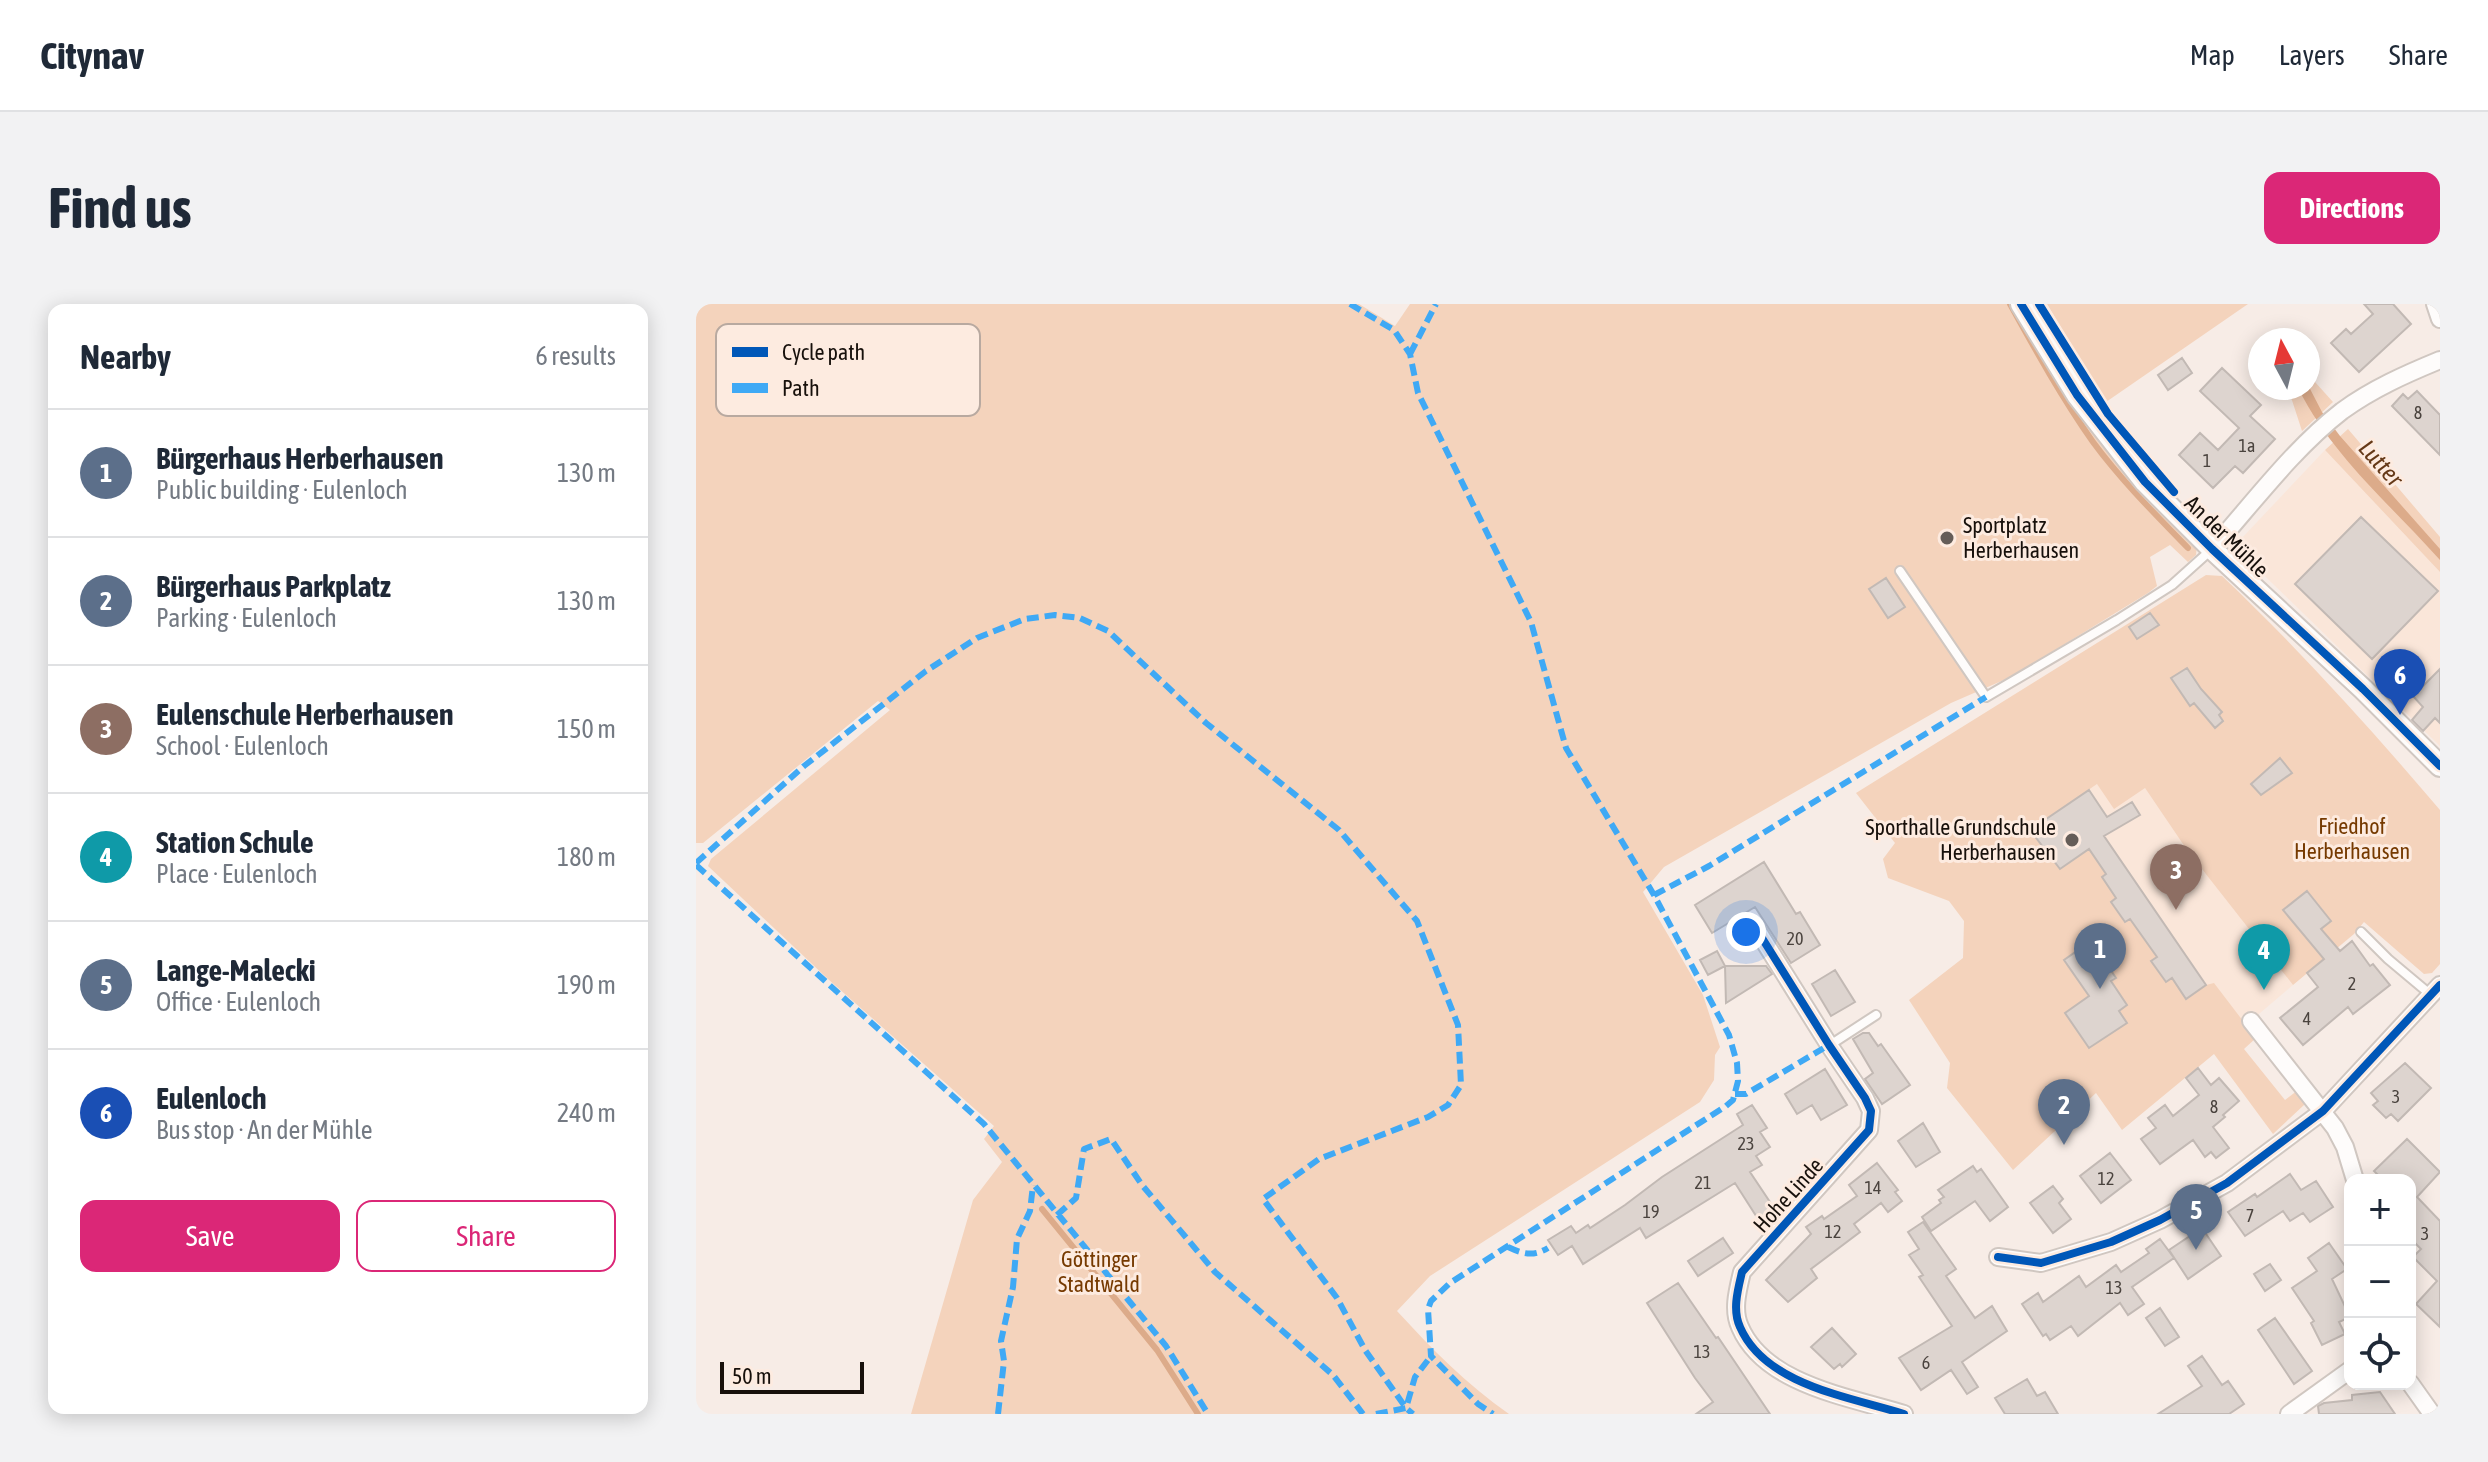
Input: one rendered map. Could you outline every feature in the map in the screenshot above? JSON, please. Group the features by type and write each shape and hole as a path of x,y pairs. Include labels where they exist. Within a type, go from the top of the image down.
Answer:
{"street":[{"name":"An der Mühle","path":"2021,304 2077,395 2145,482 2440,766"},
{"path":"2435,304 2440,319"},
{"path":"2212,549 2308,441 2339,414 2387,384 2440,360"},
{"name":"Hohe Linde","path":"1757,930 1871,1111 1869,1130 1742,1272 1736,1297 1738,1325 1756,1352 1777,1370 1799,1381 1904,1414"},
{"path":"1998,1257 2041,1263 2111,1242 2160,1220 2227,1183 2323,1111 2435,990"},
{"path":"2251,1021 2323,1111 2345,1147 2353,1174"},
{"path":"2289,1414 2344,1374"},
{"path":"2415,1390 2432,1414"}],"lane":[{"path":"1900,571 1986,697 2172,585 2212,549"},
{"path":"2361,932 2388,959 2435,990"},
{"path":"1829,1045 1876,1015"}],"shaded area":[{"path":"2305,400 2316,400 2340,436 2440,549 2440,560 2345,458"},
{"path":"2325,450 2440,572 2440,746 2240,552 2241,539"},
{"path":"2097,784 2145,788 2187,850 2293,985 2246,1025 2186,999 2172,979 2166,982 2111,902 2116,897 2102,877 2106,874 2089,850 2060,869 2031,830"}],"green space":[{"name":"Göttinger Stadtwald","path":"696,304 1359,304 1395,326 1410,304 2016,304 2104,446 2197,545 2196,555 2188,562 2170,545 2150,557 2157,586 2148,593 2013,676 1951,703 1664,867 1643,892 1703,995 1720,1047 1715,1055 1714,1080 1700,1102 1430,1276 1397,1311 1450,1366 1509,1414 911,1414 973,1200 1002,1162 984,1139 994,1126 828,979 708,866 711,859 890,710 878,701 703,843 696,843"},
{"path":"2047,304 2248,304 2106,402"},
{"path":"2320,388 2333,402 2302,431 2292,400 2320,400"},
{"path":"2348,429 2440,537 2440,572 2325,450"},
{"name":"Friedhof Herberhausen","path":"2206,575 2222,576 2279,632 2440,810 2440,964 2432,973 2424,974 2364,922 2293,985 2187,850 2145,788 2114,809 2097,784 2031,830 2060,869 2089,849 2106,874 2102,877 2116,898 2111,902 2125,922 2130,919 2157,957 2166,982 2172,978 2186,999 2214,983 2256,1038 2244,1049 2285,1100 2298,1090 2304,1097 2304,1105 2273,1134 2214,1054 2122,1130 2096,1093 2013,1170 1947,1088 1950,1063 1909,1000 1963,958 1964,921 1949,901 1888,878 1883,859 1895,843 1856,793"}],"building":[{"path":"2364,304 2393,304 2411,324 2359,372 2331,343 2346,329 2351,334 2373,314"},
{"path":"2182,358 2192,373 2168,390 2158,375"},
{"path":"2222,368 2248,393 2248,400 2256,400 2261,405 2250,416 2275,439 2243,473 2235,466 2213,488 2179,455 2200,433 2218,450 2239,428 2200,391"},
{"path":"2417,391 2440,415 2440,455 2392,406 2403,394 2408,399"},
{"path":"2361,517 2438,591 2372,659 2295,584"},
{"path":"1886,578 1905,607 1888,618 1869,589"},
{"path":"2150,613 2159,625 2137,639 2129,627"},
{"path":"2187,668 2222,712 2219,715 2223,721 2215,728 2194,703 2190,706 2171,678"},
{"path":"2440,669 2440,723 2435,718 2423,731 2412,720 2423,707 2413,696"},
{"path":"2280,758 2292,773 2261,795 2251,784"},
{"path":"2089,790 2107,817 2132,802 2140,815 2104,836 2206,985 2186,999 2172,978 2166,982 2151,961 2157,957 2130,919 2125,922 2111,902 2116,898 2102,877 2106,874 2089,849 2060,869 2030,830"},
{"path":"1764,862 1796,914 1800,912 1820,945 1791,963 1755,907 1712,933 1695,905"},
{"path":"2307,891 2331,921 2321,929 2340,951 2352,941 2370,966 2373,964 2390,985 2353,1014 2348,1007 2303,1045 2280,1018 2318,987 2307,973 2324,959 2283,910"},
{"path":"2091,941 2116,978 2111,981 2127,1005 2119,1011 2127,1023 2089,1048 2065,1013 2089,996 2064,960"},
{"path":"1717,951 1725,966 1708,975 1700,960"},
{"path":"1725,966 1766,966 1772,974 1726,1003"},
{"path":"1835,970 1855,1002 1831,1016 1812,984"},
{"path":"1869,1033 1878,1046 1881,1044 1910,1085 1882,1104 1865,1079 1873,1073 1853,1039"},
{"path":"2405,1063 2431,1088 2398,1121 2391,1114 2386,1118 2373,1105 2378,1101 2371,1093"},
{"path":"2198,1068 2211,1085 2219,1078 2239,1101 2213,1127 2229,1148 2216,1158 2211,1152 2205,1157 2193,1140 2160,1164 2141,1139 2156,1128 2148,1118 2165,1105 2173,1116 2199,1095 2186,1078"},
{"path":"1825,1069 1847,1105 1821,1120 1812,1105 1797,1114 1785,1094"},
{"path":"1752,1105 1767,1128 1760,1132 1770,1147 1756,1156 1762,1165 1750,1172 1776,1211 1760,1222 1735,1183 1646,1238 1640,1228 1583,1264 1572,1246 1558,1255 1548,1240 1571,1226 1576,1233 1588,1225 1590,1228 1625,1205 1662,1177 1743,1125 1737,1114"},
{"path":"1923,1123 1940,1152 1916,1167 1898,1141"},
{"path":"2407,1139 2440,1172 2417,1197 2440,1221 2440,1327 2416,1304 2437,1281 2416,1260 2416,1254 2421,1249 2416,1244 2416,1174 2377,1174 2374,1171"},
{"path":"2110,1153 2131,1180 2101,1203 2080,1176"},
{"path":"1877,1163 1898,1190 1895,1192 1902,1201 1888,1212 1881,1203 1854,1224 1860,1232 1811,1269 1817,1278 1788,1302 1766,1280 1811,1234 1806,1227 1822,1216 1824,1219 1857,1196 1849,1185"},
{"path":"1973,1166 1977,1172 1981,1169 2008,1207 1990,1221 1975,1201 1931,1231 1922,1217 1941,1203 1939,1200 1944,1197 1938,1190"},
{"path":"2290,1174 2301,1190 2316,1181 2333,1207 2310,1222 2303,1213 2290,1221 2283,1211 2245,1236 2228,1212"},
{"path":"2053,1186 2063,1199 2059,1203 2071,1219 2053,1233 2030,1203"},
{"path":"1923,1222 1956,1269 1946,1276 1975,1318 1992,1306 2007,1331 1962,1362 1978,1387 1967,1394 1951,1370 1921,1390 1899,1358 1952,1326 1919,1277 1923,1275 1909,1255 1919,1249 1908,1232"},
{"path":"2202,1228 2221,1256 2188,1279 2169,1250"},
{"path":"1723,1238 1733,1253 1698,1276 1688,1261"},
{"path":"2160,1239 2174,1258 2132,1287 2144,1304 2128,1315 2120,1303 2078,1336 2071,1326 2050,1340 2046,1334 2043,1336 2022,1304 2038,1293 2043,1302 2079,1276 2086,1287 2116,1265 2121,1272 2149,1253 2146,1249"},
{"path":"2329,1243 2344,1265 2344,1271 2332,1279 2344,1304 2344,1320 2339,1322 2344,1334 2322,1345 2311,1323 2314,1321 2292,1288 2317,1271 2308,1258"},
{"path":"2270,1264 2281,1280 2265,1291 2254,1274"},
{"path":"1678,1283 1770,1414 1696,1414 1713,1402 1647,1303"},
{"path":"2160,1308 2179,1337 2165,1346 2146,1318"},
{"path":"2275,1318 2312,1371 2294,1384 2258,1330"},
{"path":"1832,1328 1856,1354 1842,1367 1840,1364 1834,1369 1811,1347"},
{"path":"2202,1356 2222,1385 2228,1381 2244,1404 2229,1414 2158,1414 2202,1386 2188,1366"},
{"path":"2027,1379 2037,1396 2045,1392 2058,1414 2005,1414 1995,1398"},
{"path":"2380,1392 2395,1414 2319,1414 2318,1406 2324,1403 2352,1400 2352,1395"}],"waterway":[{"path":"2010,304 2093,442 2188,548"},
{"path":"1042,1209 1157,1350 1198,1414"}],"marked path":[{"path":"1350,304 1394,330 1410,354 1418,393 1531,622 1566,748 1654,895 1729,1035 1737,1063 1738,1081 1733,1100 1726,1106 1450,1283 1431,1301 1428,1309 1431,1356 1478,1404 1493,1414"},
{"path":"1410,354 1436,304"},
{"path":"696,863 804,766 926,671 977,638 1025,619 1055,615 1080,618 1108,631 1206,723 1339,830 1417,921 1458,1025 1461,1085 1448,1105 1428,1117 1319,1159 1263,1199 1337,1298 1365,1350 1413,1414"},
{"path":"1654,895 1709,866 1986,697"},
{"path":"696,865 984,1124 1166,1346 1208,1414"},
{"path":"1735,1094 1746,1094 1829,1045"},
{"path":"1057,1215 1076,1198 1084,1149 1111,1139 1142,1185 1215,1272 1333,1375 1363,1414"},
{"path":"998,1414 1004,1361 1001,1341 1013,1287 1017,1239 1030,1211 1033,1185"},
{"path":"1508,1247 1528,1254 1548,1248"},
{"path":"1376,1414 1406,1408 1415,1377 1431,1356"}],"cycle path":[{"path":"2021,304 2077,395 2145,482 2440,766"},
{"path":"2039,304 2108,414 2174,492"},
{"path":"1757,930 1871,1111 1869,1130 1742,1272 1736,1314 1752,1347 1789,1376 1835,1394 1904,1414"},
{"path":"1998,1257 2041,1263 2111,1242 2160,1220 2227,1183 2323,1111 2440,985"}],"place":[{"name":"Sportplatz Herberhausen","path":"1947,538"},
{"name":"Eulenloch","path":"2400,715"},
{"name":"Sporthalle Grundschule Herberhausen","path":"2072,840"},
{"name":"Eulenschule Herberhausen","path":"2176,910"},
{"name":"Bürgerhaus Herberhausen","path":"2100,989"},
{"name":"Station Schule","path":"2264,990"},
{"name":"Bürgerhaus Parkplatz","path":"2064,1145"},
{"name":"Lange-Malecki","path":"2196,1250"}],"water label":[{"name":"Lutter","path":"2381,463"}]}
